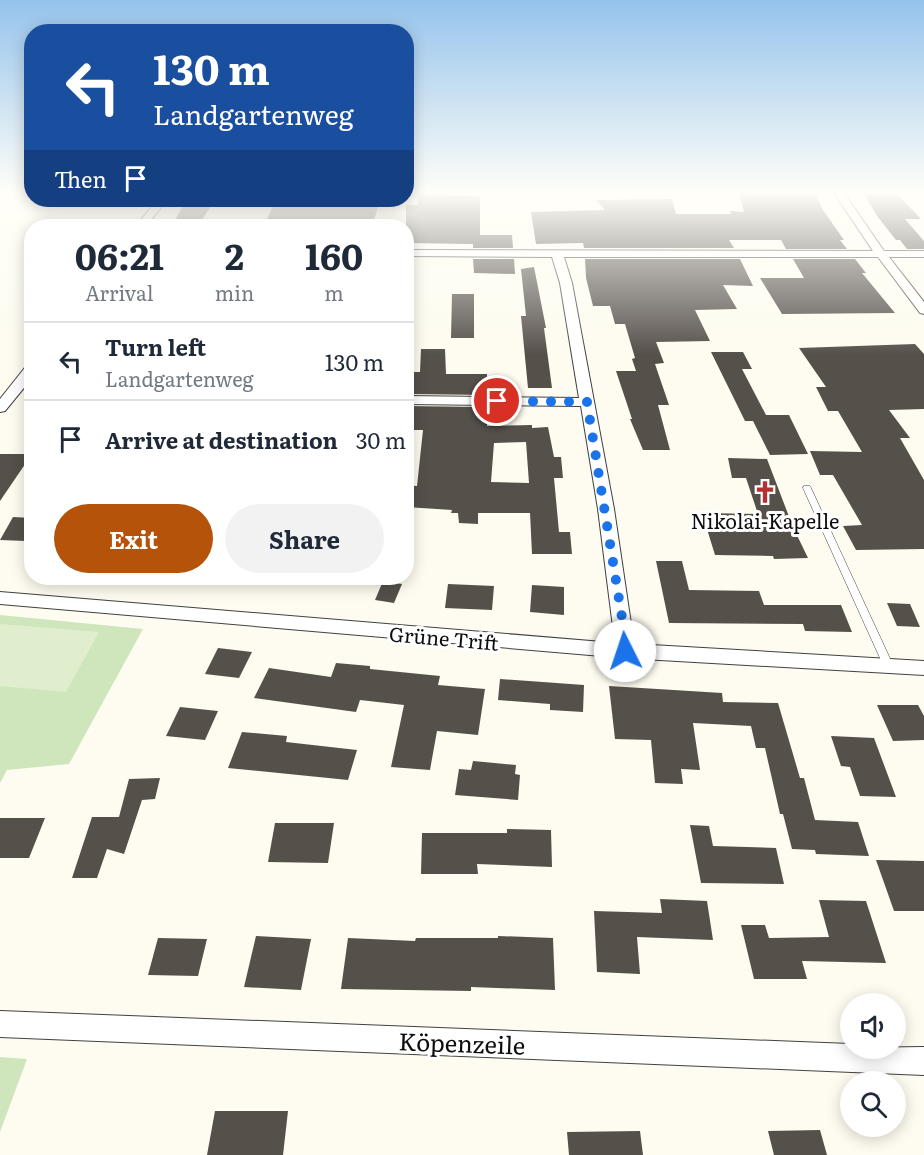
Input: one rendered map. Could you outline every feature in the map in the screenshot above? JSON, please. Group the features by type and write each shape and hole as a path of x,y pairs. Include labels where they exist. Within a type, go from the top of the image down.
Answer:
{"street":[{"path":"876,247 924,310"},
{"path":"414,253 924,254"},
{"path":"557,253 566,283 587,402 624,630 625,651"},
{"path":"0,408 24,380"},
{"path":"414,400 587,402"},
{"name":"Grüne Trift","path":"0,598 625,651 924,668"},
{"name":"Köpenzeile","path":"0,1024 924,1060"}],"lane":[{"path":"807,488 889,667"}],"green space":[{"path":"0,615 143,629 69,764 7,770 0,783"},
{"path":"0,624 99,632 66,692 0,686"},
{"path":"0,1057 27,1059 0,1132"}],"building":[{"path":"513,247 513,248 473,248"},
{"path":"584,247 734,248 584,248"},
{"path":"785,247 845,247 847,249 786,249"},
{"path":"905,247 924,247 924,249 907,249"},
{"path":"473,259 514,259 515,274 474,273"},
{"path":"585,259 740,259 753,286 723,285 737,309 695,310 710,341 656,342 664,363 655,364 669,405 658,405 670,450 643,450 630,419 632,419 616,371 636,371 632,359 635,358 625,324 615,324 610,306 593,306 586,278"},
{"path":"793,259 855,259 866,273 862,273 895,313 782,314 760,278 804,278"},
{"path":"534,267 546,328 544,328 552,388 528,388 521,316 526,316 521,269"},
{"path":"452,294 474,294 474,338 451,338"},
{"path":"915,344 924,354 924,409 889,410 910,438 900,438 924,480 924,549 856,550 843,526 862,525 833,475 820,475 810,451 862,452 838,411 828,411 816,387 826,387 799,348"},
{"path":"421,349 445,349 446,374 487,374 487,395 414,394 414,372 420,372"},
{"path":"711,352 743,352 752,369 742,369 766,415 789,415 808,454 770,455 753,421 745,421"},
{"path":"414,406 487,407 487,426 548,427 554,457 561,457 563,478 554,478 559,532 570,532 572,554 532,554 530,513 478,513 478,524 459,523 458,513 451,513 452,510 414,508 414,486 417,486 423,430 414,430","holes":["526,442 529,483 491,482 494,443"]},
{"path":"0,454 24,454 24,466 0,501"},
{"path":"728,458 767,459 793,527 808,558 774,559 773,556 715,555 702,513 758,514 746,478 732,478"},
{"path":"13,517 24,518 24,541 0,540"},
{"path":"656,561 682,561 689,590 759,591 764,605 841,605 852,632 805,631 803,624 669,623"},
{"path":"448,584 494,586 492,610 445,608"},
{"path":"381,585 402,585 394,603 375,600"},
{"path":"532,585 564,587 564,615 530,612"},
{"path":"887,603 910,604 920,627 897,626"},
{"path":"218,648 252,652 239,678 205,674"},
{"path":"336,663 440,676 438,685 485,689 478,735 437,731 430,770 391,767 404,705 360,700 356,712 254,698 269,668 331,677"},
{"path":"500,679 584,685 583,712 550,710 550,704 498,700"},
{"path":"609,686 722,693 723,702 778,703 800,778 804,778 815,820 858,822 869,856 816,854 815,850 792,849 783,814 780,814 765,748 756,748 751,726 693,723 700,770 681,769 683,784 655,783 651,740 615,739"},
{"path":"877,705 918,705 924,716 924,740 893,741"},
{"path":"180,707 218,711 205,740 166,736"},
{"path":"242,732 287,736 286,742 357,750 348,780 228,768"},
{"path":"831,736 874,738 896,797 860,796 850,767 841,766"},
{"path":"473,761 516,765 515,774 520,775 518,800 455,795 459,769 471,770"},
{"path":"160,778 155,799 142,800 124,854 107,849 97,878 72,878 92,817 119,817 129,779"},
{"path":"0,818 45,818 29,858 0,858"},
{"path":"275,823 334,823 328,863 268,862"},
{"path":"690,825 709,826 713,846 776,848 784,884 701,883"},
{"path":"507,829 551,830 552,867 477,864 478,874 421,874 422,833 507,833"},
{"path":"876,860 924,861 924,911 894,911"},
{"path":"660,899 707,901 713,940 637,937 640,974 597,972 594,911 662,913"},
{"path":"819,900 866,901 886,963 802,961 807,979 754,979 741,925 765,925 769,938 829,937"},
{"path":"256,936 311,939 301,990 244,987"},
{"path":"498,936 553,938 555,990 471,987 471,991 341,989 348,938 415,941 416,938 498,938"},
{"path":"158,938 207,939 198,976 148,975"},
{"path":"215,1111 288,1111 283,1155 207,1155"},
{"path":"820,1130 827,1155 774,1155 768,1131"},
{"path":"640,1131 643,1155 569,1155 567,1132"}],"place":[{"name":"Nikolai-Kapelle","path":"765,492"}],"route":[{"path":"497,401 587,402 606,509 625,651"}]}
